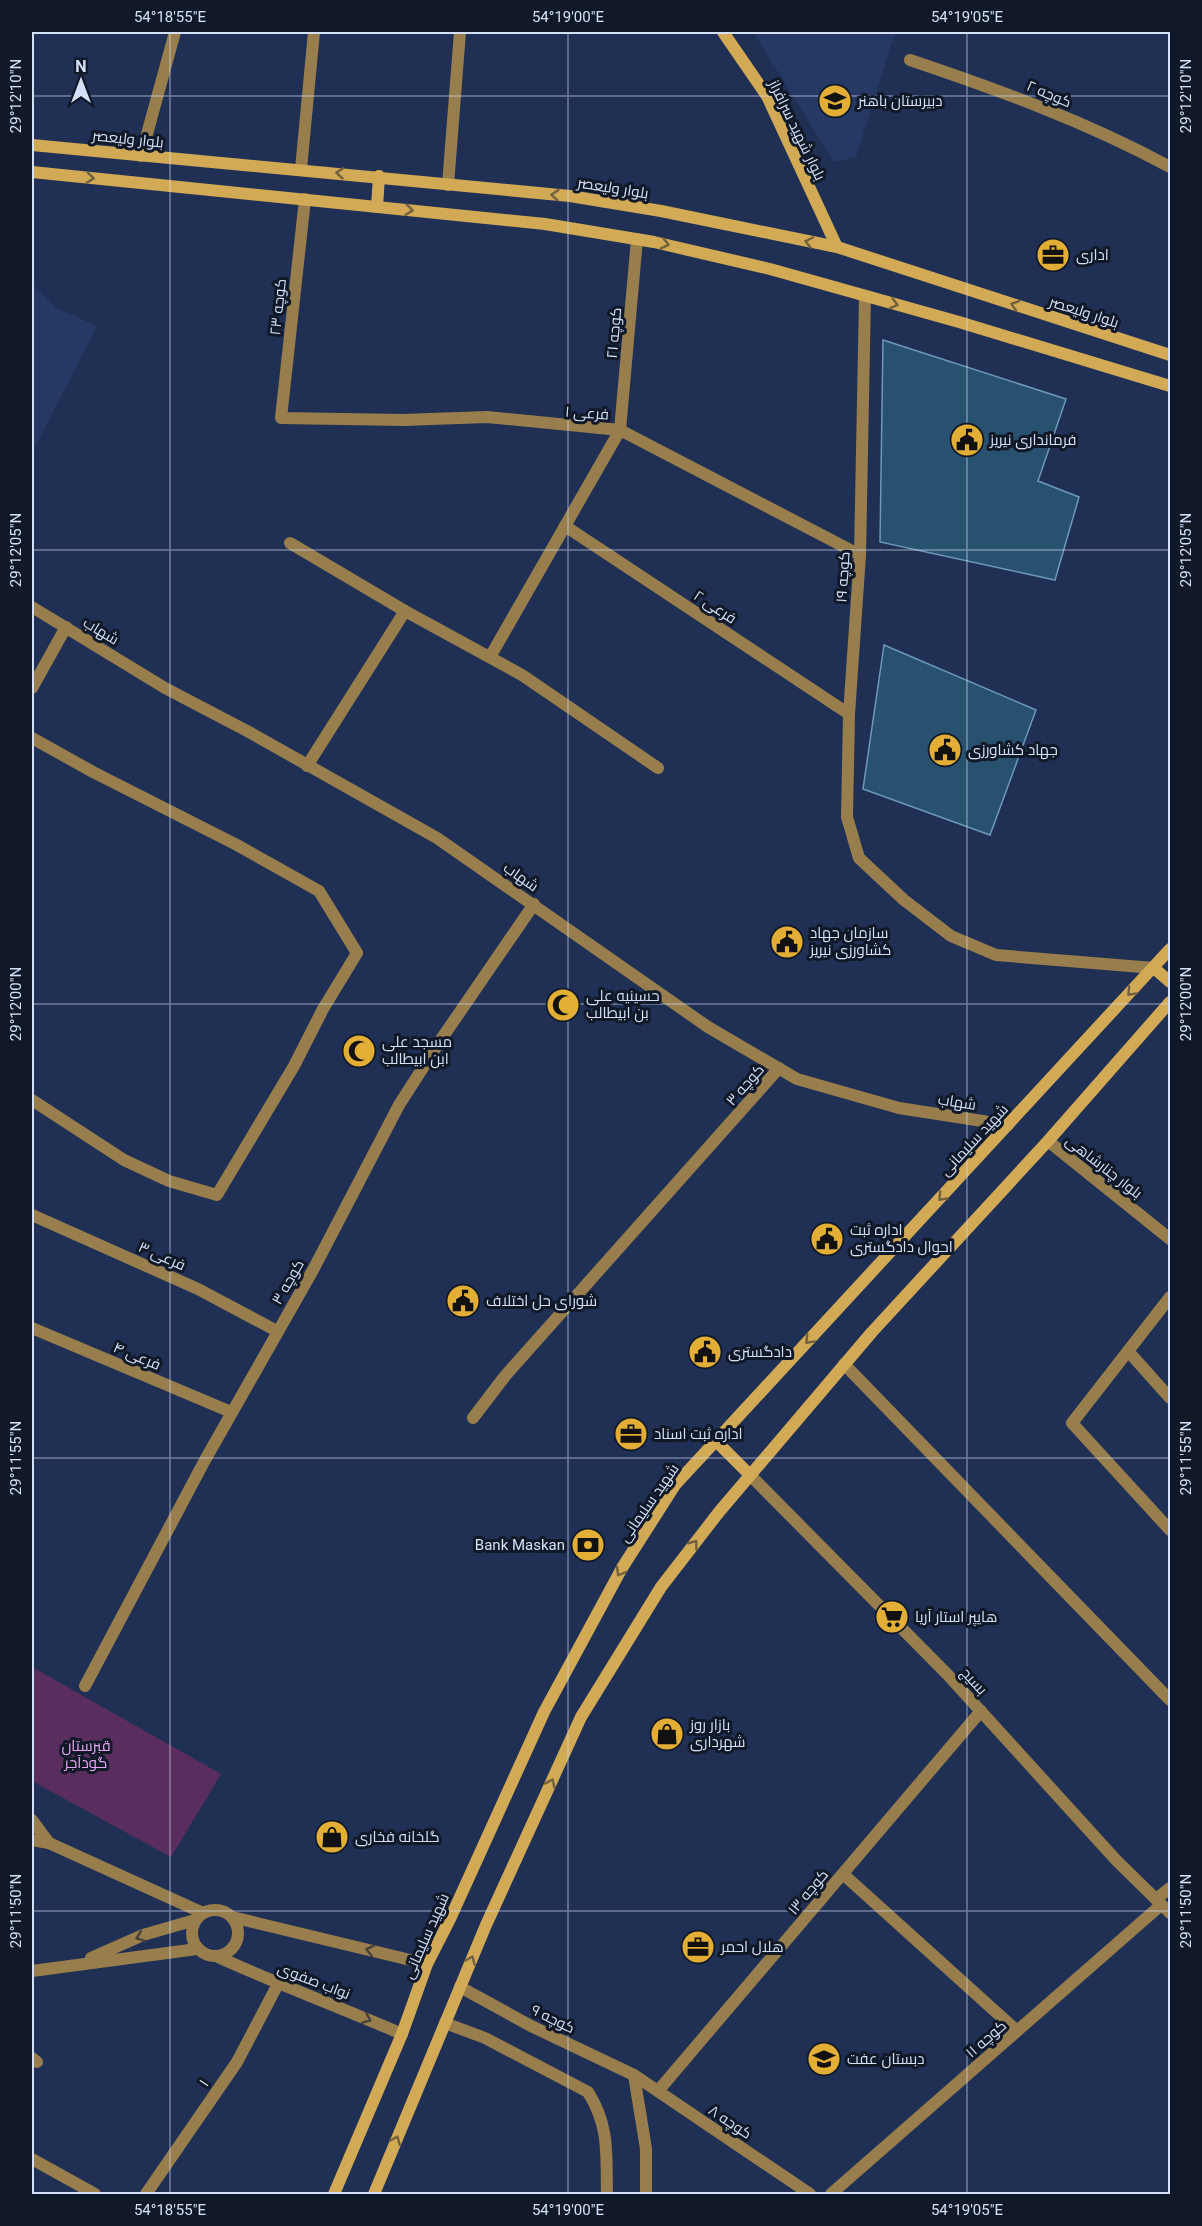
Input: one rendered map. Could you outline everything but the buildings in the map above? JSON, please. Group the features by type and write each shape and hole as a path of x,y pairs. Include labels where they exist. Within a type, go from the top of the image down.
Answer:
{"main road":[{"name":"بلوار شهید سرافراز","path":"723,32 767,96 837,247"},
{"name":"بلوار ولیعصر","path":"32,145 300,169 595,200 837,247 1170,355"},
{"path":"32,172 545,224 637,239 770,269 959,322 1170,386"},
{"path":"377,207 379,177"},
{"name":"شهید سلیمانی","path":"334,2194 402,2034 427,1964 450,1919 544,1712 622,1568 675,1485 1170,949"},
{"path":"1154,968 1170,982"},
{"path":"374,2194 486,1925 581,1717 662,1587 719,1512 844,1365 1048,1141 1170,1002"},
{"path":"716,1441 750,1475"}],"street":[{"path":"141,156 175,32"},
{"path":"300,169 314,32"},
{"path":"448,185 460,32"},
{"name":"کوچه ۲","path":"910,60 1011,94 1123,141 1170,167"},
{"name":"کوچه ۲۳","path":"281,418 304,199"},
{"name":"کوچه ۲۱","path":"620,430 637,239"},
{"name":"کوچه ۱۹","path":"865,296 860,555 849,714 847,817 859,858 904,900 951,936 996,955 1154,968"},
{"name":"فرعی ۱","path":"281,418 403,420 487,417 620,430 860,555"},
{"path":"490,657 620,430"},
{"name":"فرعی ۲","path":"565,526 849,714"},
{"path":"290,543 405,611 522,675 658,768"},
{"name":"شهاب","path":"32,608 165,688 249,732 437,838 708,1027 797,1079 898,1108 1008,1125"},
{"path":"307,766 405,611"},
{"path":"32,688 66,627"},
{"path":"32,738 93,772 237,845 319,891 357,953 323,1009 294,1065 216,1195 170,1180 124,1160 32,1100"},
{"name":"کوچه ۳","path":"86,1686 231,1412 313,1270 399,1105 534,904"},
{"name":"کوچه ۳","path":"472,1418 506,1376 779,1068"},
{"name":"بلوار چنارشاهی","path":"1048,1141 1170,1239"},
{"name":"فرعی ۳","path":"32,1215 198,1289 277,1331"},
{"path":"1170,1297 1072,1423 1170,1530"},
{"name":"فرعی ۴","path":"32,1328 231,1412"},
{"path":"1128,1351 1170,1398"},
{"path":"844,1365 1170,1700"},
{"name":"بسیج","path":"750,1475 947,1674 1116,1860 1163,1906"},
{"name":"کوچه ۱۳","path":"658,2091 981,1712"},
{"path":"32,1820 48,1843"},
{"path":"32,1840 48,1843 199,1916"},
{"path":"843,1874 1017,2031"},
{"name":"کوچه ۱۱","path":"831,2194 1163,1906 1170,1888"},
{"path":"76,1965 143,1935 213,1910 223,1911 232,1917 427,1964"},
{"path":"199,1916 191,1929 192,1940 197,1949 216,1956 226,1953 234,1946 238,1937 237,1926 232,1917"},
{"path":"32,1971 197,1949"},
{"name":"نواب صفوی","path":"216,1956 278,1984 402,2034"},
{"name":"۱","path":"146,2194 237,2062 278,1984"},
{"name":"کوچه ۹","path":"460,1987 531,2026 634,2075"},
{"path":"445,2023 485,2038 588,2092 605,2131 607,2194"},
{"path":"634,2075 646,2149 646,2194"},
{"name":"کوچه ۸","path":"634,2075 810,2194"},
{"path":"32,2159 95,2194"}],"shaded area":[{"name":"دبیرستان باهنر","path":"753,32 897,32 856,157 834,162"},
{"path":"32,284 56,308 97,326 32,453"}],"green space":[{"name":"قبرستان گودآجر","path":"32,1667 221,1774 171,1857 32,1781"}],"place":[{"name":"دبیرستان باهنر","path":"835,101"},
{"name":"اداری","path":"1053,255"},
{"name":"فرمانداری نیریز","path":"967,440"},
{"name":"جهاد کشاورزی","path":"945,750"},
{"name":"سازمان جهاد کشاورزی نیریز","path":"787,942"},
{"name":"حسینیه علی بن ابیطالب","path":"563,1005"},
{"name":"مسجد علی ابن ابیطالب","path":"359,1051"},
{"name":"اداره ثبت احوال دادگستری","path":"827,1239"},
{"name":"شورای حل اختلاف","path":"463,1301"},
{"name":"دادگستری","path":"705,1352"},
{"name":"اداره ثبت اسناد","path":"631,1434"},
{"name":"Bank Maskan","path":"588,1545"},
{"name":"هایپر استار آریا","path":"892,1617"},
{"name":"بازار روز شهرداری","path":"667,1734"},
{"name":"گلخانه فخاری","path":"332,1837"},
{"name":"هلال احمر","path":"698,1947"},
{"name":"دبستان عفت","path":"824,2059"}]}
